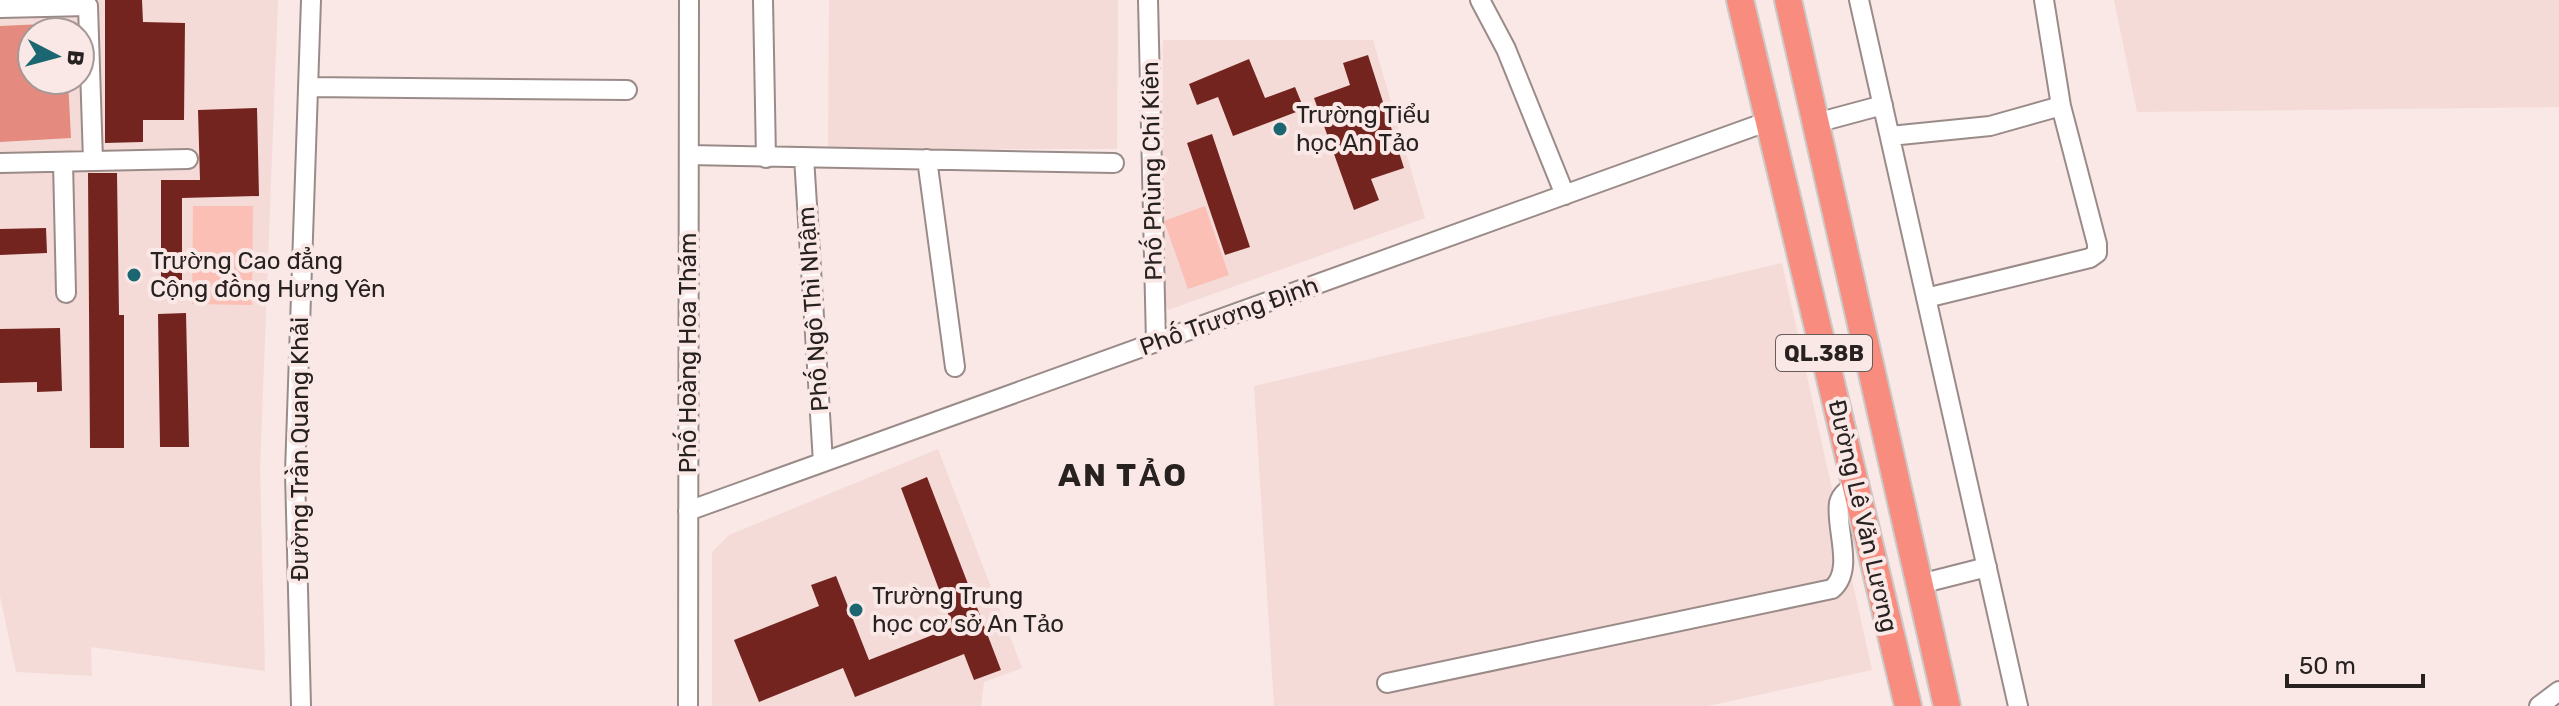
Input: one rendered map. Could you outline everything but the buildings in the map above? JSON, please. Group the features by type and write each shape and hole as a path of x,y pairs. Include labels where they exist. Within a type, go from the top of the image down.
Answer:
{"highway":[{"name":"Đường Lê Văn Lương","path":"1740,0 1908,706"},
{"name":"Đường Lê Văn Lương","path":"1788,0 1947,706"}],"street":[{"name":"Đường Trần Quang Khải","path":"301,706 295,473 311,0"},
{"name":"Phố Hoàng Hoa Thám","path":"688,706 689,0"},
{"path":"763,0 766,158"},
{"name":"Phố Phùng Chí Kiên","path":"1148,0 1156,342"},
{"path":"1480,0 1506,49 1565,195"},
{"path":"1859,0 2018,706"},
{"path":"1926,298 2090,258 2097,253 2061,106 2044,0"},
{"path":"6,5 88,6 93,161"},
{"path":"308,87 627,90"},
{"path":"1816,123 1883,105"},
{"path":"1890,136 1990,126 2061,106"},
{"name":"Phố Trương Định","path":"688,511 1769,121"},
{"path":"689,155 1114,163"},
{"name":"Phố Ngô Thì Nhậm","path":"804,157 823,462"},
{"path":"0,163 188,159"},
{"path":"927,159 955,367"},
{"path":"63,162 66,293"},
{"path":"1387,683 1832,589 1838,585 1843,559 1839,503 1846,492 1856,485"},
{"path":"1920,584 1987,567"},
{"path":"2539,706 2559,691"}],"shaded area":[{"name":"Trường Cao đẳng Cộng đồng Hưng Yên","path":"0,0 278,0 260,469 265,671 91,647 92,676 16,672 0,596"},
{"path":"829,0 1118,0 1117,149 828,149"},
{"path":"2114,0 2559,0 2559,107 2137,112"},
{"path":"16,25 16,96 69,96 71,138 0,142 0,26"},
{"name":"Trường Tiểu học An Tảo","path":"1163,40 1373,40 1425,218 1168,310 1160,290"},
{"path":"193,206 253,206 252,305 192,304"},
{"path":"1205,206 1229,275 1188,289 1164,221"},
{"path":"1782,263 1872,670 1708,706 1274,706 1254,386"},
{"name":"Trường Trung học cơ sở An Tảo","path":"938,449 1022,668 984,682 981,706 712,706 712,552 729,535"}],"place":[{"name":"Trường Tiểu học An Tảo","path":"1280,129"},
{"name":"Trường Cao đẳng Cộng đồng Hưng Yên","path":"134,275"},
{"name":"Trường Trung học cơ sở An Tảo","path":"856,610"}],"district":[{"name":"AN TẢO","path":"1123,475"}]}
